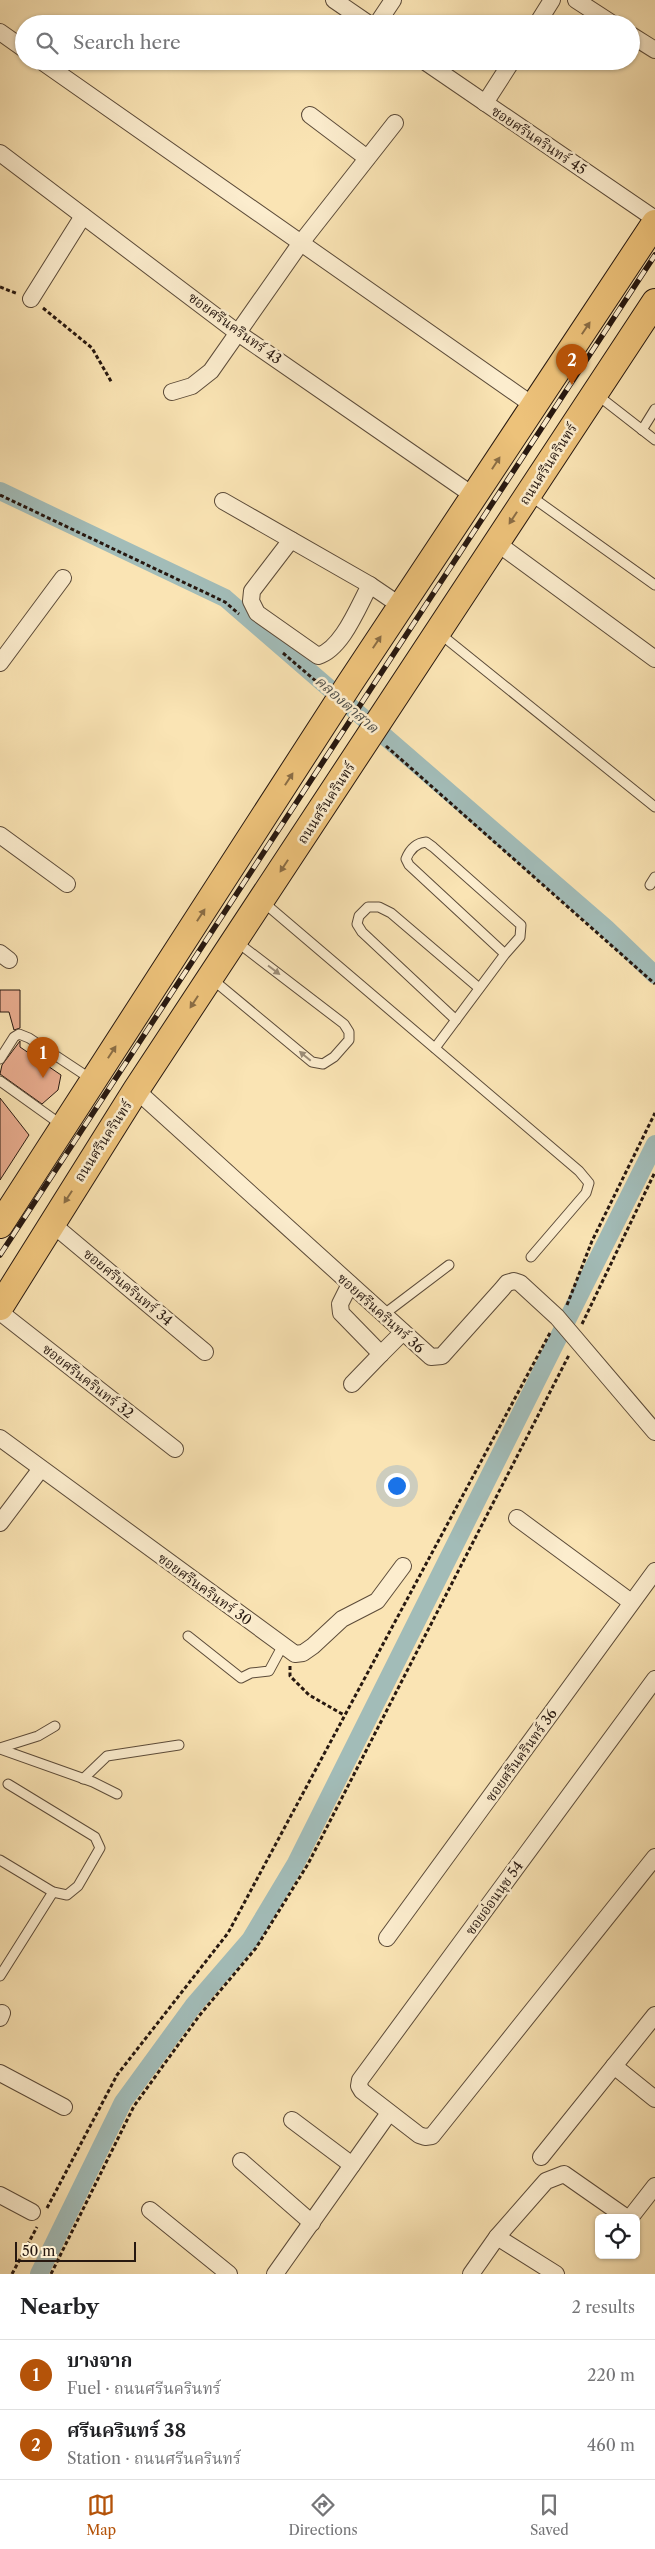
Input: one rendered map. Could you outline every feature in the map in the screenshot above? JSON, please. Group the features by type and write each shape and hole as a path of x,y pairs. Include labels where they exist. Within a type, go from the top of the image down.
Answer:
{"main road":[{"path":"4,1209 64,1126 350,683 655,223"},
{"name":"ถนนศรีนครินทร์","path":"0,1307 136,1090 655,302"}],"street":[{"path":"334,0 356,15"},
{"path":"383,15 393,0"},
{"path":"542,15 552,0"},
{"path":"576,0 599,15"},
{"path":"0,32 15,43"},
{"path":"640,41 655,50"},
{"path":"54,70 534,406"},
{"name":"ซอยศรีนครินทร์ 45","path":"437,70 655,218"},
{"path":"485,103 506,70"},
{"path":"310,115 368,158"},
{"path":"172,392 192,386 203,380 211,371 300,244 395,123"},
{"name":"ซอยศรีนครินทร์ 43","path":"0,153 238,332 474,496"},
{"path":"31,299 83,216"},
{"path":"223,501 370,585 401,606"},
{"path":"292,540 252,591 250,601 257,613 318,656 327,653 337,645 370,585"},
{"path":"497,543 655,659"},
{"path":"0,663 63,578"},
{"path":"0,835 66,884"},
{"name":"ซอยศรีนครินทร์ 36","path":"136,1090 431,1357 442,1356 507,1283 514,1281 520,1283 556,1317 655,1432"},
{"name":"ซอยศรีนครินทร์ 34","path":"51,1223 205,1352"},
{"path":"350,1284 340,1304 341,1313 381,1354"},
{"name":"ซอยศรีนครินทร์ 32","path":"0,1312 175,1449"},
{"path":"352,1384 402,1332"},
{"name":"ซอยศรีนครินทร์ 30","path":"0,1438 40,1470 289,1650"},
{"path":"0,1523 40,1470"},
{"path":"517,1518 631,1602"},
{"path":"289,1650 304,1653 342,1619 377,1601 403,1566"},
{"name":"ซอยศรีนครินทร์ 36","path":"387,1938 631,1602 655,1572"},
{"name":"ซอยอ่อนนุช 54","path":"655,1679 360,2080 359,2086 362,2091 419,2135 425,2137 432,2136 655,1857"},
{"path":"541,2157 655,2015"},
{"path":"614,2066 655,2099"},
{"path":"0,2073 64,2108"},
{"path":"275,2274 389,2113"},
{"path":"292,2120 352,2165"},
{"path":"241,2161 312,2223"},
{"path":"471,2274 497,2237 546,2181 564,2174 623,2214"},
{"path":"632,2214 655,2186"},
{"path":"0,2195 38,2217"},
{"path":"150,2210 229,2274"},
{"path":"497,2237 556,2274"}],"lane":[{"path":"595,393 655,440"},
{"path":"642,430 655,409"},
{"path":"528,495 655,585"},
{"path":"438,633 655,807"},
{"path":"435,1048 505,954 520,937 520,925 509,912 433,847 426,842 418,842 406,858 409,865 505,954"},
{"path":"261,900 579,1171 589,1183 586,1193 531,1257"},
{"path":"456,1020 362,932 357,924 359,916 368,907 379,907 391,913 480,988"},
{"path":"210,977 312,1062 323,1064 334,1057 349,1040 349,1032 344,1024 235,941"},
{"path":"0,1059 18,1034 29,1038 94,1080"},
{"path":"0,1081 64,1126"},
{"path":"383,1315 449,1265"},
{"path":"188,1636 241,1678 252,1673 269,1671 289,1650"},
{"path":"0,1749 38,1736 55,1726"},
{"path":"82,1779 106,1756 179,1745"},
{"path":"0,1749 117,1794"},
{"path":"0,1860 53,1892 67,1894 73,1892 92,1864 100,1848 100,1844 95,1837 8,1784"},
{"path":"1,1972 53,1892"}],"path":[{"path":"0,287 31,299 92,348 112,382"},
{"path":"0,495 224,602 245,620"},
{"path":"280,650 326,690"},
{"path":"359,752 383,742 655,984"},
{"path":"12,2274 38,2217 117,2075 228,1933 344,1716 438,1546 556,1317 567,1306 592,1242 655,1112"},
{"path":"51,2274 134,2106 199,2016 256,1948 308,1864 576,1340 584,1318 655,1172"},
{"path":"289,1650 290,1676 309,1696 344,1716"}],"building":[{"path":"0,990 20,990 20,1028 14,1030 9,1012 0,1012"},
{"path":"20,1041 20,1047 61,1075 58,1090 42,1104 0,1074 2,1065"},
{"path":"0,1098 29,1135 0,1180"}],"waterway":[{"name":"คลองตาสาด","path":"0,491 225,598 606,928 655,975"},
{"path":"39,2274 123,2102 193,2006 250,1940 296,1863 655,1144"}],"railway":[{"path":"0,1255 655,255"}],"place":[{"name":"ศรีนครินทร์ 38","path":"572,385"},
{"name":"บางจาก","path":"43,1078"}]}
